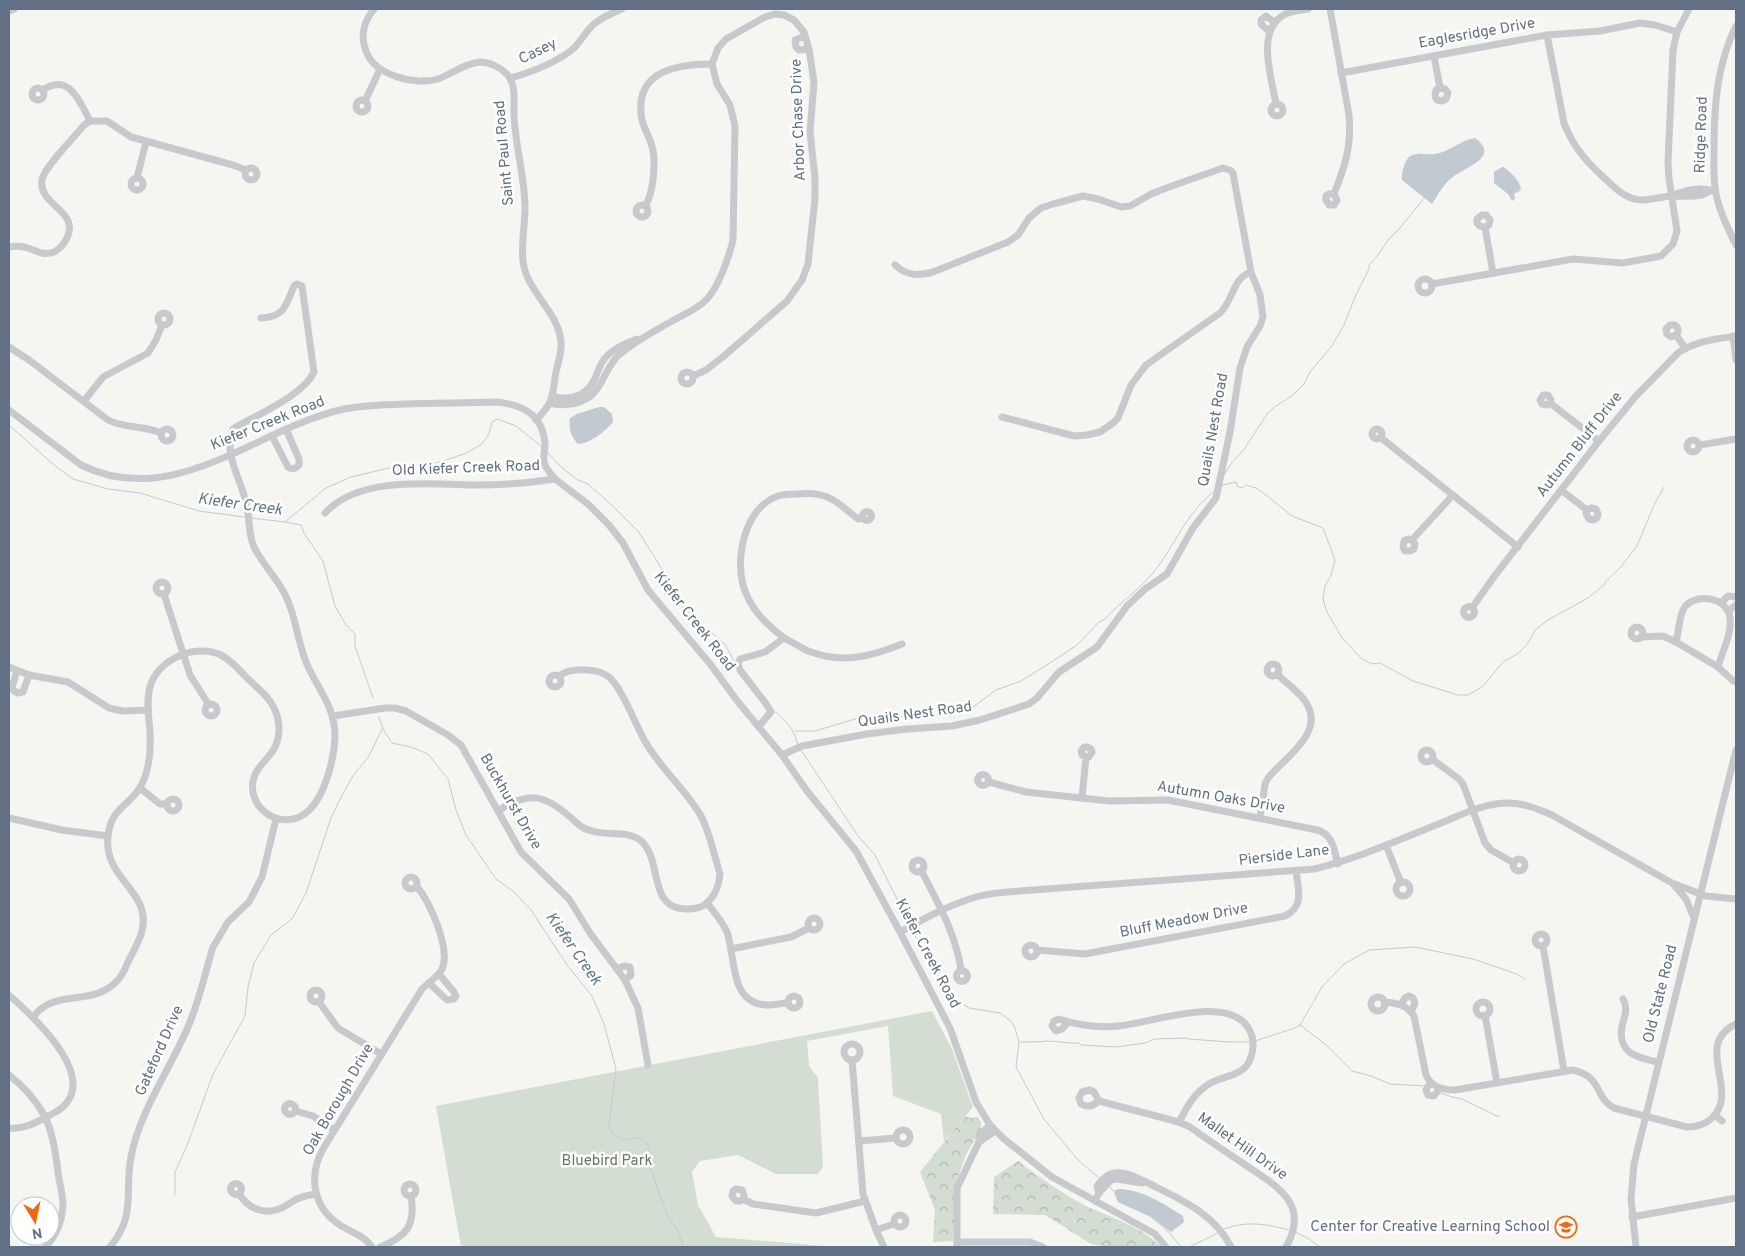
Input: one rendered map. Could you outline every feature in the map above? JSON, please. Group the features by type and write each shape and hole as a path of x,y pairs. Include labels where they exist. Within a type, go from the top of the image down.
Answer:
{"street":[{"path":"9,11 14,9"},
{"path":"365,101 380,69 366,54 363,38 366,20 374,9"},
{"name":"Casey","path":"510,78 525,75 566,54 573,49 599,20 622,9"},
{"path":"1276,104 1267,51 1269,31 1274,22 1287,13 1308,9"},
{"path":"1330,9 1349,115 1350,140 1344,169 1334,194"},
{"path":"1432,284 1572,259 1624,263 1660,256 1669,249 1676,238 1677,223 1671,196 1668,162 1673,50 1677,32 1689,9"},
{"name":"Arbor Chase Drive","path":"693,376 706,370 724,356 787,301 802,280 808,264 812,236 815,178 810,132 814,82 810,49 802,28 789,17 779,14 770,15 726,39 718,48 712,64"},
{"path":"1269,31 1261,24 1261,20 1266,16 1274,22"},
{"name":"Eaglesridge Drive","path":"1341,73 1547,35 1593,32 1640,23 1655,25 1677,32"},
{"name":"Ridge Road","path":"1736,26 1721,64 1714,133 1712,189 1736,245"},
{"path":"1547,35 1564,123 1572,141 1582,156 1616,189 1630,198 1644,200 1671,196 1683,198 1705,194 1712,189"},
{"path":"806,36 795,40 795,45 799,50 810,49"},
{"path":"1434,56 1440,88"},
{"name":"Saint Paul Road","path":"380,69 417,80 432,80 451,74 461,67 478,62 496,66 503,70 510,78 514,94 514,130 525,206 523,262 527,276 559,332 561,343 551,400 536,420"},
{"path":"551,400 561,399 567,402 578,395 589,387 601,364 612,352 621,345 653,332 698,307 707,299 716,284 732,246 735,126 730,105 715,79 712,64 669,68 650,80 644,90 640,114 652,146 654,163 650,196 645,206"},
{"path":"43,90 52,85 58,85 70,90 75,94 90,121"},
{"path":"9,246 23,247 42,254 48,254 59,249 65,242 68,235 68,221 63,212 48,201 44,195 42,182 46,170 84,125 90,121 107,121 131,136 146,142 246,170"},
{"path":"137,178 146,142"},
{"name":"Quails Nest Road","path":"782,755 802,746 858,736 980,720 1030,704 1038,698 1059,672 1097,647 1127,606 1145,589 1168,574 1193,528 1216,498 1230,432 1240,368 1247,348 1263,317 1260,295 1251,272 1233,173 1223,168 1151,194 1130,206 1121,207 1083,196 1041,208 1029,218 1018,235 1008,242 933,272 913,275 895,265"},
{"path":"1485,227 1493,273"},
{"path":"1002,417 1074,436 1094,434 1107,428 1118,418 1131,385 1140,371 1220,313 1229,303 1242,276 1251,272"},
{"path":"33,1017 50,1004 96,995 107,990 120,978 140,939 143,926 140,902 114,868 109,853 108,836 120,807 140,788 147,772 150,757 149,689 157,672 165,663 196,651 206,651 226,658 274,706 278,719 279,736 272,751 256,772 252,787 256,800 267,814 287,820 298,818 309,810 325,782 332,762 335,737 333,716 327,699 306,661 287,599 280,585 254,547 248,525 248,508 231,454 230,438 233,429 297,392 307,383 314,372 302,286 300,284 294,286 282,312 261,318"},
{"path":"84,401 103,377 148,353 162,325"},
{"path":"1676,336 1684,348"},
{"path":"1734,336 1736,360"},
{"name":"Autumn Bluff Drive","path":"1472,608 1561,490 1636,396 1684,348 1710,340 1734,336"},
{"path":"9,347 114,423 120,426 149,428 161,433"},
{"name":"Kiefer Creek Road","path":"9,410 81,465 110,476 142,479 177,475 323,415 368,405 497,402 520,406 536,420 543,434 545,443 544,462 555,479 588,504 609,525 623,543 648,590 711,665 738,702 782,755 806,791 856,850 950,1028 976,1102 993,1128 1052,1177 1155,1234 1166,1247"},
{"path":"1550,403 1599,441"},
{"path":"272,436 288,467 296,468 299,465 299,460 286,429"},
{"path":"1380,437 1518,547"},
{"path":"1700,445 1736,439"},
{"name":"Old Kiefer Creek Road","path":"325,513 344,498 377,488 400,484 477,485 555,479"},
{"path":"1561,490 1587,510"},
{"path":"863,518 858,519 843,506 826,496 805,493 779,496 769,501 755,516 743,539 741,550 743,584 753,606 766,624 784,638 808,651 835,658 869,656 902,644"},
{"path":"1412,540 1453,495"},
{"path":"164,594 194,683 209,705"},
{"path":"1720,602 1728,596 1736,597"},
{"path":"1676,642 1680,628 1680,616 1688,604 1692,601 1703,599 1714,599 1720,602 1730,615 1729,628 1718,667"},
{"path":"1728,611 1736,605"},
{"path":"1641,637 1663,636 1734,678"},
{"path":"758,726 771,712 740,670 738,664 740,659 765,652 784,638"},
{"path":"9,667 28,675 68,682 109,708 123,711 148,710"},
{"path":"498,811 523,798 547,800 555,804 585,829 594,832 631,836 638,839 648,849 651,856 658,888 668,902 678,908 700,907 707,903 717,890 720,883 720,874 702,818 648,746 616,684 602,672 595,670 581,670 559,676"},
{"path":"16,671 12,688 18,694 23,692 28,675"},
{"path":"1260,818 1265,784 1268,778 1303,741 1311,725 1305,701 1277,674"},
{"name":"Buckhurst Drive","path":"333,716 395,708 406,711 458,741 521,852 569,900 590,933 625,980 638,1008 648,1065"},
{"name":"Old State Road","path":"1636,1247 1631,1199 1633,1172 1658,1062 1736,750"},
{"path":"1082,798 1086,757"},
{"path":"1432,759 1463,784 1488,847 1514,863"},
{"name":"Autumn Oaks Drive","path":"989,782 1026,792 1109,801 1168,800 1324,831 1332,842 1338,864"},
{"path":"140,788 160,804 166,804"},
{"name":"Pierside Lane","path":"900,932 931,914 978,896 1007,892 1296,871 1338,864 1473,810 1509,803 1537,809 1552,815 1672,883 1700,894 1736,899"},
{"path":"9,818 62,830 108,836"},
{"name":"Gateford Drive","path":"110,1247 120,1234 127,1217 130,1166 138,1132 189,1025 217,938 228,922 249,902 259,886 276,818"},
{"path":"1386,845 1401,882"},
{"path":"921,870 948,920 958,951 961,970"},
{"name":"Bluff Meadow Drive","path":"1037,950 1085,954 1285,916 1294,911 1298,905 1296,871"},
{"path":"1672,883 1686,899 1694,918"},
{"path":"416,886 423,892 433,914 443,948 444,962 439,974 456,996 453,1000 448,1000 429,982"},
{"path":"707,903 724,926 739,987 747,998 761,1004 788,1003"},
{"path":"731,949 792,937 809,928"},
{"path":"1543,946 1564,1071"},
{"path":"617,969 624,966 630,967 631,975 625,980"},
{"name":"Oak Borough Drive","path":"372,1247 366,1240 337,1223 322,1207 316,1194 315,1167 334,1130 422,989 439,974"},
{"path":"9,995 48,1034 70,1068 74,1086 69,1100 63,1107 25,1127 9,1128"},
{"path":"1401,1004 1405,998 1409,996 1413,998 1415,1003 1411,1012"},
{"path":"1623,999 1626,1009 1622,1035 1626,1047 1636,1057 1658,1062"},
{"path":"319,1002 338,1028 382,1054"},
{"path":"1384,1002 1401,1004 1411,1012 1416,1021 1425,1070 1430,1083 1440,1088 1455,1090 1564,1071 1580,1072 1590,1078 1597,1086 1605,1102 1609,1105 1645,1117 1693,1127 1707,1122 1715,1115 1721,1104 1722,1096 1716,1058 1717,1045 1722,1034 1736,1024"},
{"path":"1068,1022 1113,1027 1140,1023 1174,1014 1223,1012 1230,1013 1242,1020 1250,1030 1252,1037 1252,1052 1248,1064 1238,1072 1210,1084 1194,1096 1179,1122"},
{"path":"1485,1016 1497,1083"},
{"path":"852,1060 865,1201 884,1247"},
{"path":"9,1075 25,1089 45,1118 55,1152 63,1205 59,1225 45,1247"},
{"path":"1430,1083 1426,1090 1428,1095 1434,1096 1440,1088"},
{"name":"Mallet Hill Drive","path":"1099,1101 1179,1122 1190,1127 1282,1190 1294,1214 1292,1236 1286,1247"},
{"path":"296,1111 313,1116 334,1130"},
{"path":"1715,1115 1722,1121"},
{"path":"993,1128 979,1142 958,1188 957,1245 1030,1242 1043,1247"},
{"path":"860,1141 896,1138"},
{"path":"1095,1200 1099,1193 1098,1186 1105,1177 1117,1172 1128,1174 1172,1194 1208,1217 1231,1247"},
{"path":"733,1191 732,1196 734,1200 740,1201 743,1199 753,1204 816,1213 865,1201"},
{"path":"239,1194 253,1208 266,1212 279,1209 299,1198 316,1194"},
{"path":"380,1247 394,1241 407,1230 412,1218 411,1196"},
{"path":"1632,1217 1736,1198"},
{"path":"876,1230 894,1224"}],"green space":[{"name":"Bluebird Park","path":"932,1011 952,1049 973,1107 944,1141 941,1114 893,1096 888,1026 807,1041 809,1066 818,1078 823,1167 818,1174 776,1174 738,1155 700,1161 692,1172 698,1205 716,1237 836,1247 461,1247 436,1106"},
{"path":"965,1116 970,1118 978,1117 981,1128 965,1157 957,1180 953,1241 933,1242 935,1210 920,1172"},
{"path":"1018,1161 1070,1197 1136,1228 1161,1247 1108,1247 1091,1244 1045,1215 993,1214 994,1177"}],"shaded area":[{"path":"1475,138 1482,145 1483,156 1479,161 1450,180 1441,189 1432,204 1402,180 1404,166 1411,156 1440,153"},
{"path":"1502,167 1512,174 1520,186 1521,190 1514,194 1515,199 1512,201 1508,194 1494,183 1494,172"},
{"path":"599,407 604,407 612,414 613,422 597,436 587,442 578,444 571,432 570,418"},
{"path":"1115,1190 1137,1192 1153,1198 1183,1216 1184,1222 1171,1232 1153,1218 1118,1202"}],"waterway":[{"path":"1224,475 1245,448 1267,414 1293,395 1304,384 1310,372 1331,347 1344,325 1369,269 1369,265 1425,197"},
{"path":"285,522 326,488 351,477 389,468 437,463 464,454 481,445 489,434 492,422 497,419 516,426 542,447"},
{"name":"Kiefer Creek","path":"9,425 54,465 73,479 108,489 140,493 199,511 244,517"},
{"path":"547,452 562,468 578,480 588,484 638,531 683,608 725,644 735,663"},
{"path":"1222,485 1236,482 1237,486 1242,488 1246,485 1256,488 1292,516 1323,528 1335,560 1331,575 1325,586 1323,599 1327,612 1342,638 1362,659 1372,664 1380,663 1413,681 1458,695 1468,695 1482,687 1503,662 1519,653 1528,643 1535,630 1548,620 1588,598 1604,585 1637,546 1654,505 1664,487"},
{"path":"795,731 815,731 865,716 926,716 942,714 973,707 996,690 1021,681 1077,645 1099,622 1105,619 1142,585 1161,563 1188,519 1205,499 1215,491"},
{"name":"Kiefer Creek","path":"251,518 301,525 304,533 323,561 335,606 346,625 355,634 355,646 373,698"},
{"path":"773,710 789,725 798,745"},
{"name":"Kiefer Creek","path":"379,717 383,729 392,743 411,747 428,754 448,779 456,810 466,835 496,879 514,892 531,910 567,965 592,996 604,1024 616,1069 610,1128 614,1134 623,1140 640,1138 648,1146 653,1160 649,1165 668,1217 677,1230 684,1247"},
{"path":"175,1195 175,1172 188,1143 213,1074 245,1016 248,987 254,963 271,935 292,919 306,893 331,818 353,776 369,756 382,729"},
{"path":"801,750 858,836 875,855 908,925"},
{"path":"911,930 928,955 940,981 952,997 969,1008 1000,1013 1011,1021 1019,1042 1016,1067 1044,1119 1078,1160 1099,1178"},
{"path":"1255,1041 1300,1025 1322,987 1344,964 1369,950 1415,947 1473,959 1517,974 1525,979"},
{"path":"1300,1025 1325,1044 1352,1071 1390,1084 1426,1086"},
{"path":"1020,1042 1052,1041 1116,1047 1145,1043 1155,1039 1187,1038 1251,1042"},
{"path":"1441,1093 1462,1099 1499,1117"},
{"path":"1110,1187 1115,1193"},
{"path":"1151,1217 1167,1230 1181,1247"},
{"path":"1222,1230 1247,1224 1272,1226 1289,1230"},
{"path":"1189,1247 1219,1232"},
{"path":"1295,1232 1320,1247"}],"place":[{"name":"Center for Creative Learning School","path":"1566,1227"}]}
